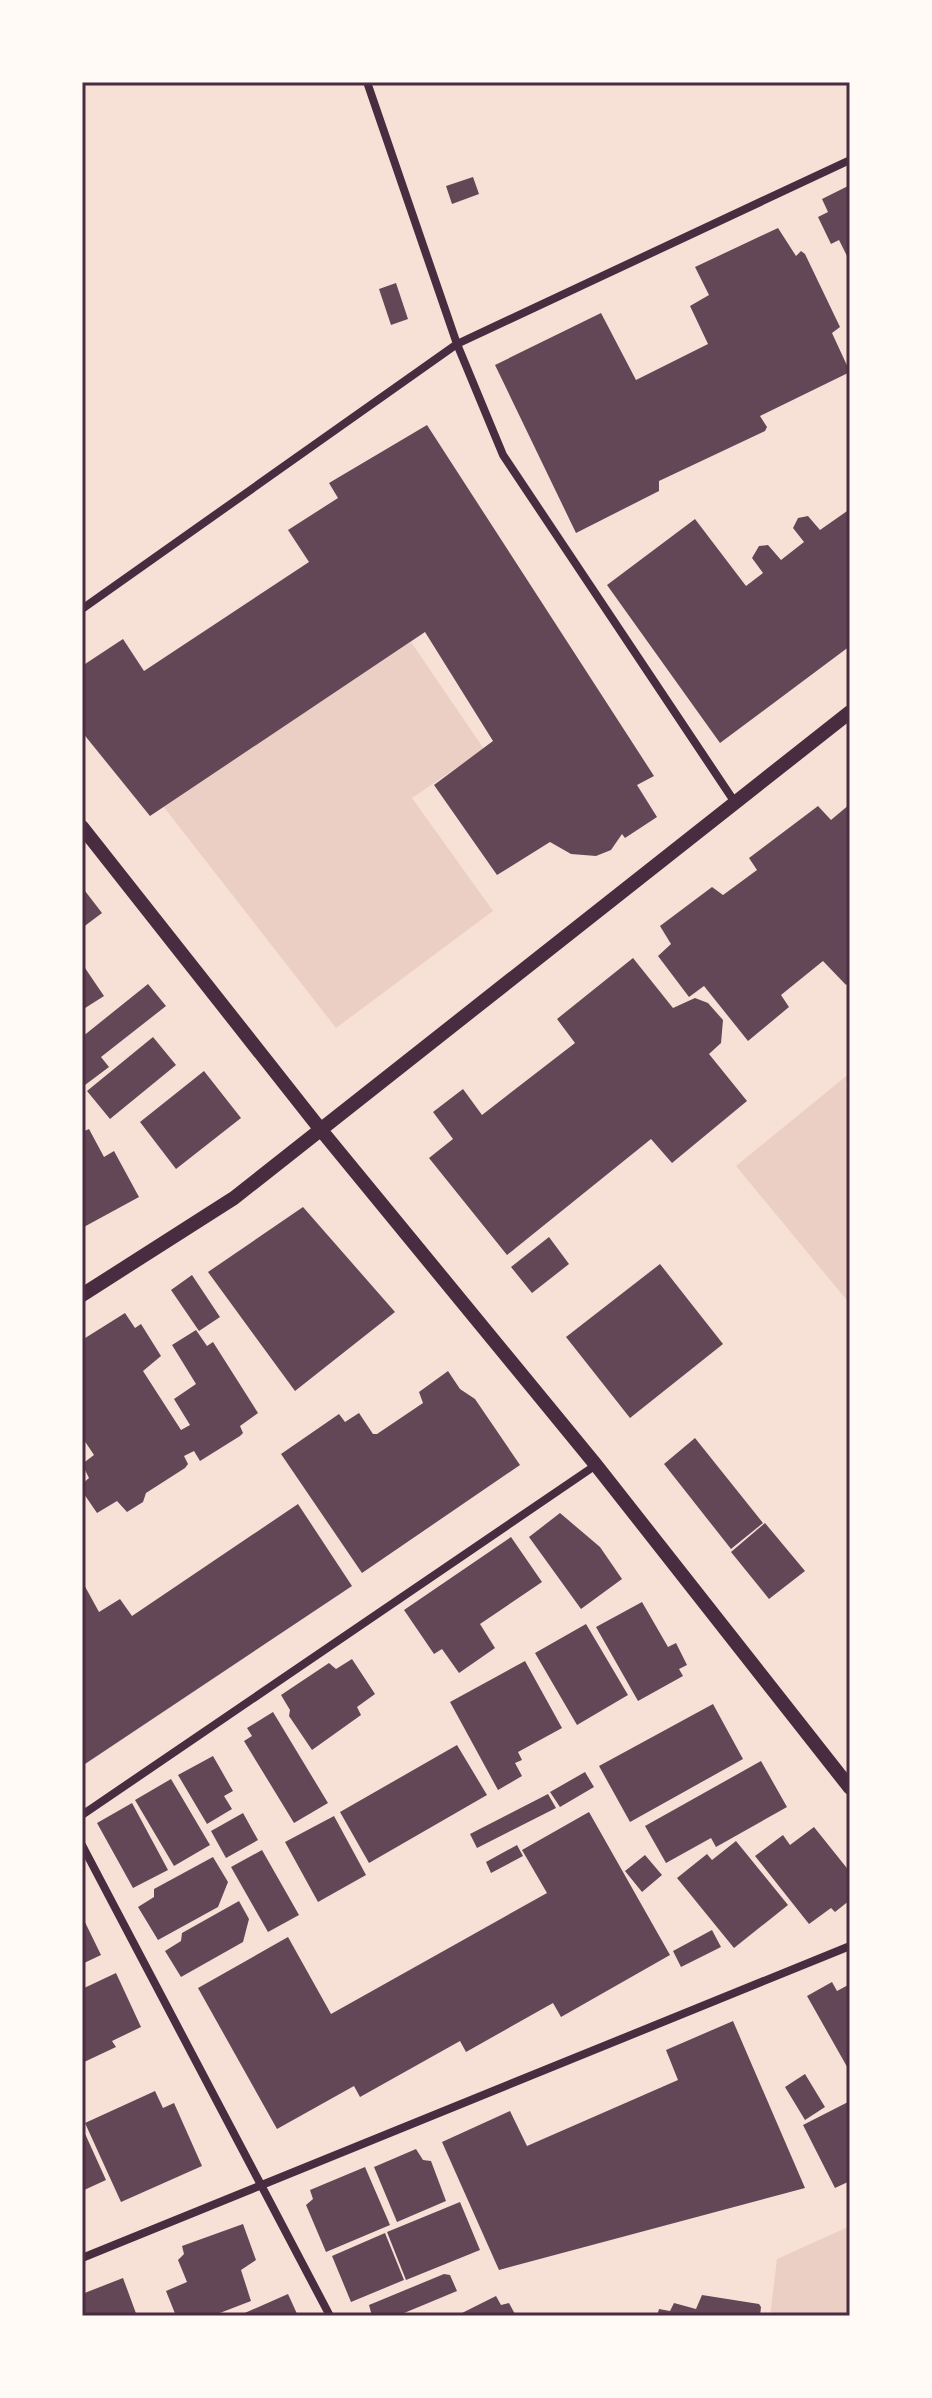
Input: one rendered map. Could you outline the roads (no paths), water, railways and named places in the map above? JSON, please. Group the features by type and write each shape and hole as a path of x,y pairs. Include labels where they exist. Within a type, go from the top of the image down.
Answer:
{"street":[{"path":"367,82 457,344 503,455 734,801"},
{"path":"82,609 457,344 850,160"},
{"path":"82,1295 234,1198 850,712"},
{"path":"82,827 321,1130 596,1465 850,1788"},
{"path":"82,1815 596,1465"},
{"path":"82,1845 330,2316"},
{"path":"82,2258 850,1946"}]}
